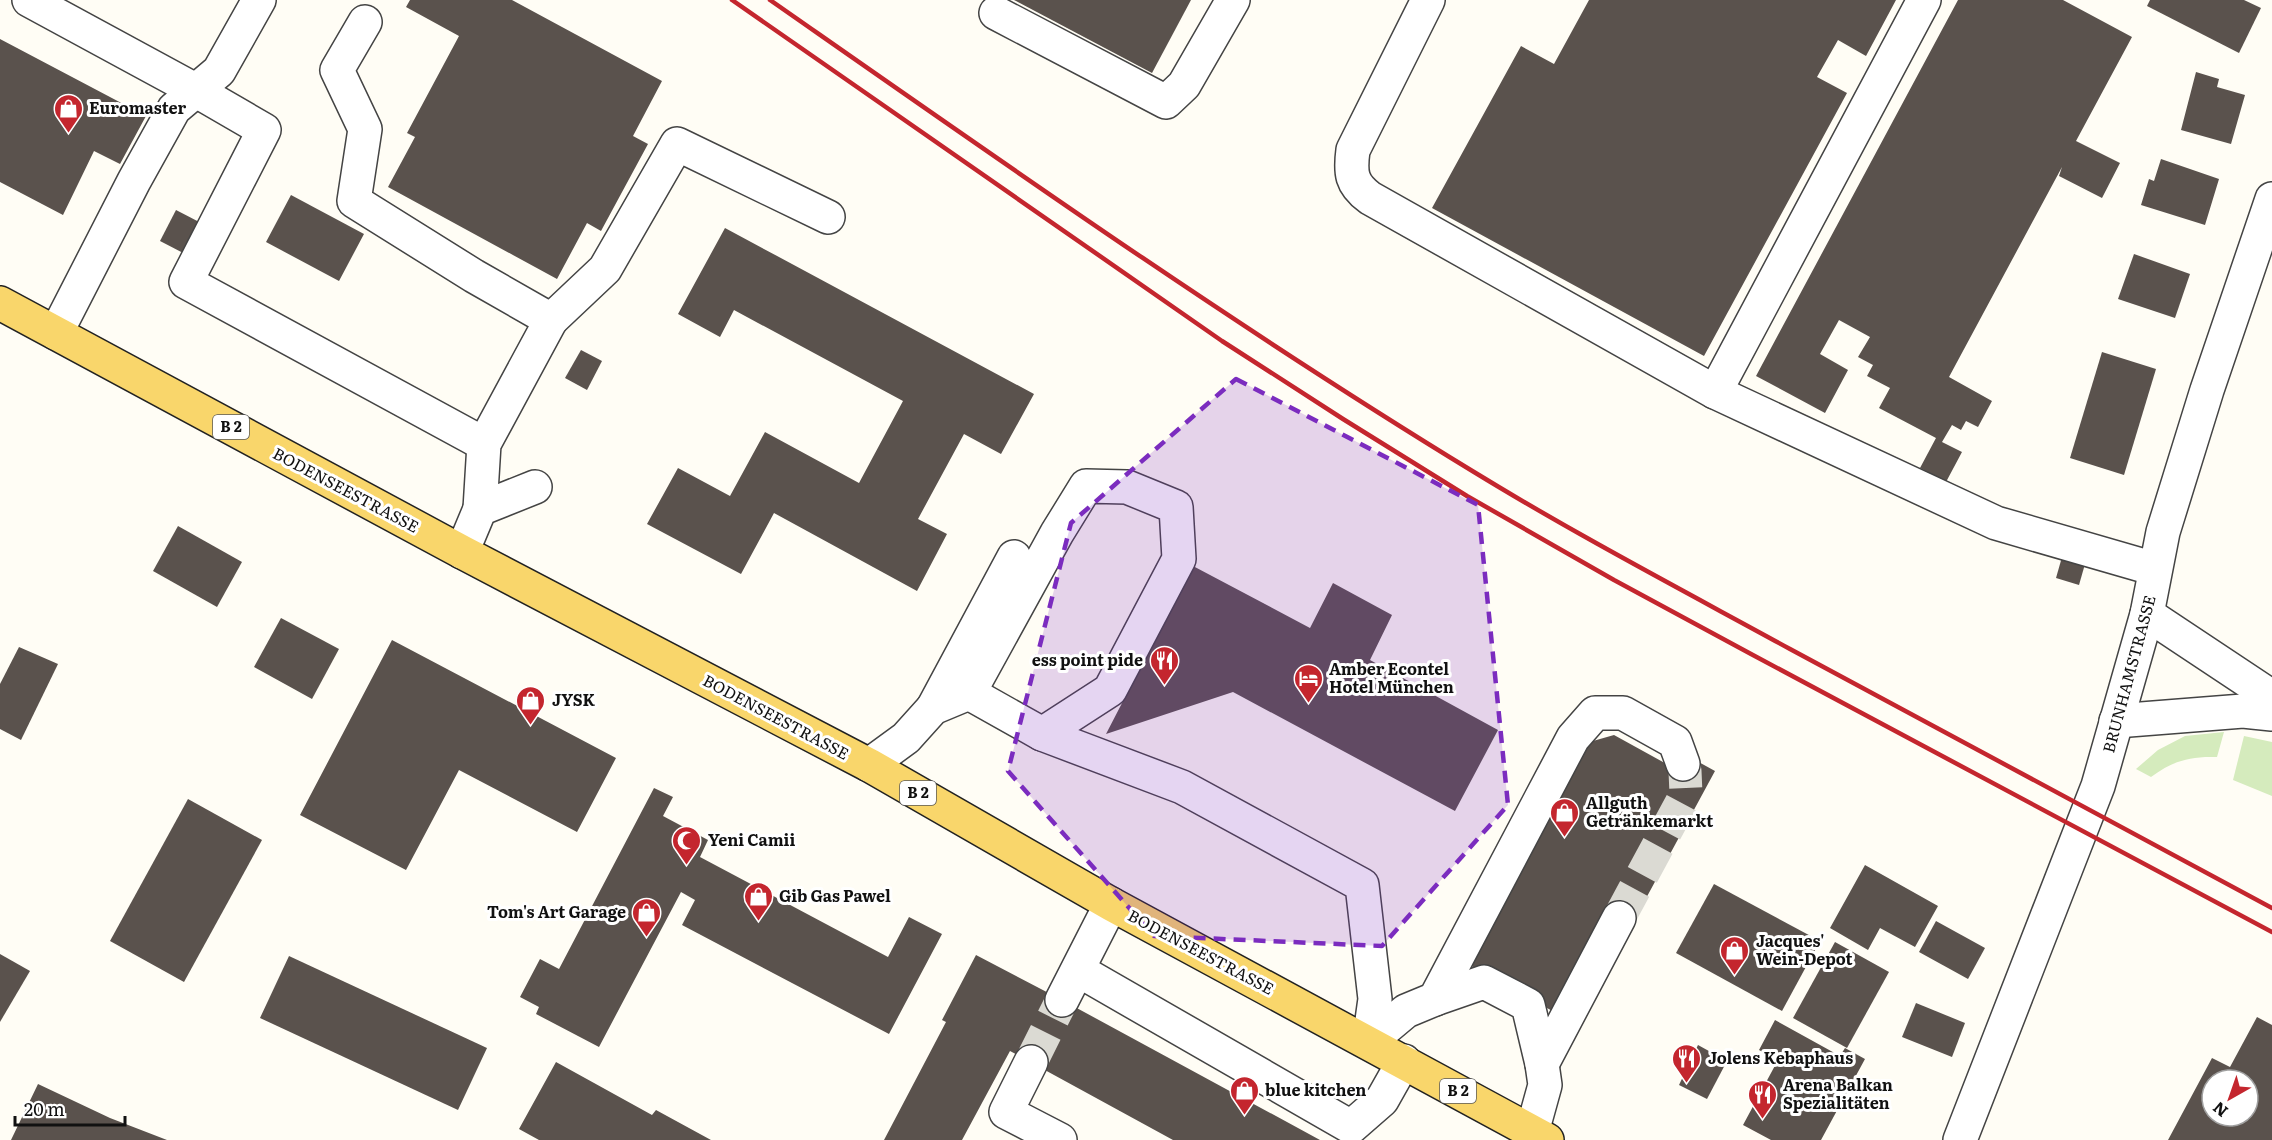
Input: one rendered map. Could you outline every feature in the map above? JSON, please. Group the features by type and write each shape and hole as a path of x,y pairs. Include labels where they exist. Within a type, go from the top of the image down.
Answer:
{"main road":[{"name":"BODENSEESTRASSE","path":"0,303 462,552 869,765 1111,904 1540,1136"}],"street":[{"path":"29,0 264,130 186,282 484,444"},
{"path":"56,333 134,181 174,109 219,71 259,0"},
{"path":"996,13 1166,102 1184,85 1233,0"},
{"path":"1428,0 1353,150 1350,170 1358,189 1380,204 1715,392 1996,523 2155,569"},
{"path":"1715,392 1924,0"},
{"path":"365,22 337,70 365,129 354,201 474,276 551,320"},
{"path":"462,552 480,509 484,444 551,320 605,269 677,144 828,217"},
{"name":"BRUNHAMSTRASSE","path":"1960,1140 2098,786 2146,614 2163,532 2207,390 2272,199"},
{"path":"933,708 969,693 1057,533 1086,486 1127,487 1176,507 1179,559 1110,690 1042,734"},
{"path":"480,509 535,487"},
{"path":"869,765 906,738 933,708 1014,557"},
{"path":"2146,614 2272,697"},
{"path":"969,693 1042,734 1182,787 1362,885 1375,999 1369,1042"},
{"path":"2116,721 2243,711 2272,714"},
{"path":"1434,999 1573,738 1594,713 1623,713 1675,742 1683,764"},
{"path":"1062,1000 1111,904"},
{"path":"1542,1064 1619,918"},
{"path":"1078,970 1351,1127 1382,1100 1404,1061"},
{"path":"1369,1042 1406,1011 1484,982 1528,1005 1545,1085 1540,1136"},
{"path":"1031,1062 1006,1112 1060,1140"}],"highlighted area":[{"path":"1236,379 1478,505 1508,805 1382,946 1154,936 1008,771 1071,523"}],"green space":[{"path":"2224,732 2217,757 2198,757 2182,761 2151,777 2136,769 2158,750 2185,736"},
{"path":"2244,736 2272,742 2272,796 2233,780"}],"building":[{"path":"410,0 512,0 662,81 633,136 648,144 601,231 587,223 557,279 388,187 415,137 407,133 459,36 406,7"},
{"path":"1014,0 1191,0 1152,73"},
{"path":"1589,0 1896,0 1866,56 1838,40 1817,77 1847,93 1704,356 1432,208 1521,46 1554,64"},
{"path":"1958,0 2063,0 2132,37 2076,141 2120,163 2102,198 2059,176 2062,167 1949,377 1992,401 1978,427 1966,421 1961,430 1952,425 1942,442 1962,452 1946,482 1920,468 1936,438 1879,408 1890,388 1867,376 1873,365 1858,357 1870,337 1839,320 1820,354 1848,370 1825,413 1756,376"},
{"path":"2150,0 2244,0 2261,8 2239,53 2147,6"},
{"name":"Euromaster","path":"0,39 146,116 120,164 94,151 63,215 0,182"},
{"path":"2196,72 2219,79 2217,87 2245,95 2231,144 2181,130"},
{"path":"2161,159 2219,179 2205,225 2141,205 2149,179 2154,181"},
{"path":"291,195 364,234 339,281 266,242"},
{"path":"176,210 205,225 189,256 160,241"},
{"path":"725,228 1034,394 1001,454 964,434 918,519 947,534 917,591 774,513 741,574 647,524 678,468 730,496 765,432 859,483 903,401 734,310 720,337 678,314"},
{"path":"2134,254 2190,274 2175,318 2118,299"},
{"path":"581,350 602,361 587,390 565,378"},
{"path":"2102,352 2156,369 2124,475 2070,458"},
{"path":"178,526 242,562 217,607 153,571"},
{"path":"2064,550 2087,557 2079,585 2056,578"},
{"path":"1193,566 1310,628 1333,583 1392,615 1370,660 1498,730 1455,811 1233,692 1106,734"},
{"path":"281,618 339,649 312,699 254,667"},
{"path":"392,640 616,758 577,832 459,770 406,870 300,815"},
{"path":"19,647 58,664 21,740 0,729 0,684"},
{"path":"1614,735 1672,767 1695,760 1715,771 1631,926 1556,1013 1466,963 1586,743"},
{"path":"654,788 673,797 663,816 708,840 700,857 888,957 909,917 942,934 889,1034 682,925 695,900 681,892 599,1047 536,1014 539,1007 520,997 540,959 559,969"},
{"path":"188,799 262,840 184,982 110,941"},
{"path":"1865,865 1938,906 1915,947 1880,928 1868,950 1830,928"},
{"path":"1714,884 1820,941 1782,1011 1676,953"},
{"path":"1936,921 1985,948 1968,979 1919,952"},
{"path":"1835,942 1889,972 1847,1048 1793,1018"},
{"path":"0,954 30,971 0,1022"},
{"path":"976,955 1320,1140 1173,1140 1010,1051 962,1140 884,1140 946,1022 942,1020"},
{"path":"289,956 487,1048 458,1110 260,1018"},
{"path":"1916,1003 1965,1023 1952,1057 1902,1037"},
{"path":"2257,1017 2272,1025 2272,1140 2168,1140 2200,1080 2200,1128 2260,1128 2260,1068 2207,1068 2212,1058 2230,1067"},
{"path":"1775,1020 1840,1056 1845,1048 1865,1059 1821,1140 1771,1140 1743,1125 1778,1060 1759,1050"},
{"path":"1698,1045 1727,1061 1707,1099 1679,1085"},
{"path":"556,1062 652,1115 656,1110 711,1140 539,1140 519,1129"},
{"path":"38,1084 110,1118 167,1140 11,1140"}],"tunnel":[{"path":"1619,918 1686,794 1683,764"},
{"path":"1031,1062 1062,1000"}],"railway":[{"path":"732,0 1222,341 1467,496 1614,580 2272,932"},
{"path":"770,0 1031,182 1207,301 1474,472 1671,584 2272,908"}],"place":[{"name":"Euromaster","path":"68,134"},
{"name":"ess point pide","path":"1164,686"},
{"name":"Amber Econtel Hotel München","path":"1308,704"},
{"name":"JYSK","path":"531,726"},
{"name":"Allguth Getränkemarkt","path":"1565,838"},
{"name":"Yeni Camii","path":"687,866"},
{"name":"Gib Gas Pawel","path":"758,922"},
{"name":"Tom's Art Garage","path":"647,938"},
{"name":"Jacques' Wein-Depot","path":"1735,976"},
{"name":"Jolens Kebaphaus","path":"1687,1084"},
{"name":"blue kitchen","path":"1244,1116"},
{"name":"Arena Balkan Spezialitäten","path":"1762,1120"}]}
